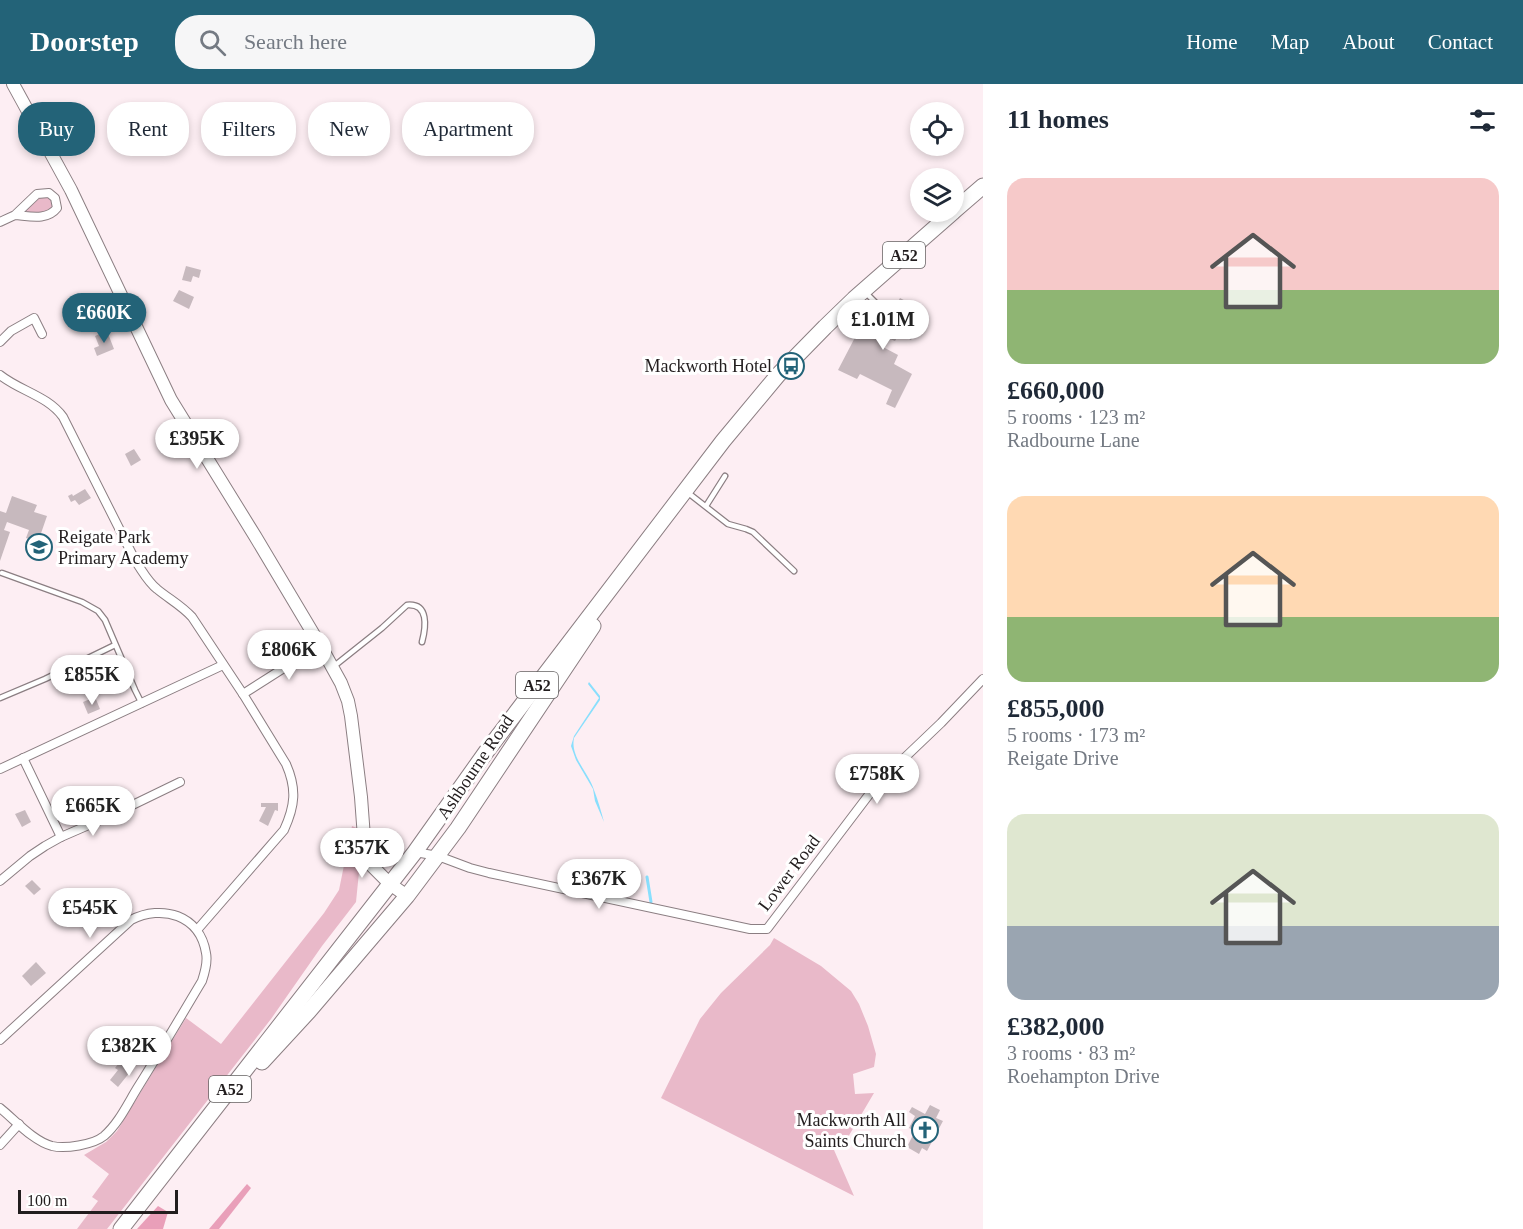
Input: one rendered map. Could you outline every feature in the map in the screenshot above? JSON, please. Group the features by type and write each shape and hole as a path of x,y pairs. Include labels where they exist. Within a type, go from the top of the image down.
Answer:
{"highway":[{"name":"Ashbourne Road","path":"964,202 983,186"},
{"name":"Ashbourne Road","path":"202,1125 309,1011 438,856 662,522 723,441 778,375 825,327 942,222"},
{"name":"Ashbourne Road","path":"121,1229 415,852 484,755 662,522"}],"street":[{"path":"13,84 71,190 171,399 333,667 345,692 351,716 367,861 390,884 407,896"},
{"path":"0,222 15,215 37,194 49,193 55,198 57,208 51,215 44,217 15,215"},
{"path":"0,342 12,331 34,318 42,334"},
{"path":"0,375 57,408 136,562 147,579 158,590 192,617 286,764 294,787 294,802 284,830 197,930"},
{"path":"243,694 320,645"},
{"path":"0,769 223,665"},
{"name":"Lower Road","path":"438,856 489,873 750,928 767,929 871,792 983,679"},
{"path":"23,758 61,837"},
{"path":"0,881 30,856 61,837 180,782"},
{"path":"415,852 438,856"},
{"path":"0,1040 130,920 151,913 172,914 197,930 207,955 202,981 130,1101 103,1137 82,1145 61,1148 50,1145 39,1140 0,1108"},
{"path":"0,1144 19,1124"}],"lane":[{"path":"864,291 879,306"},
{"path":"706,506 725,476"},
{"path":"685,490 728,525 753,532 794,572"},
{"path":"2,573 98,611 105,620 142,704"},
{"path":"333,667 407,605 416,605 424,616 422,642"},
{"path":"0,698 115,645"}],"shaded area":[{"path":"48,197 53,207 48,213 26,213 25,210 39,198"},
{"path":"352,826 357,828 359,872 356,902 271,1019 107,1229 77,1229 98,1201 92,1197 109,1174 84,1155 106,1142 117,1131 186,1018 221,1044 324,913 339,890"},
{"path":"774,938 821,966 851,991 868,1026 876,1054 874,1067 853,1074 855,1094 874,1093 841,1149 834,1150 854,1196 661,1098 700,1019 721,993 770,945"},
{"path":"247,1184 251,1188 219,1229 209,1229"},
{"path":"158,1206 168,1212 163,1229 137,1229"}],"water":[{"path":"589,682 600,696 600,700 574,738 574,745 577,758 592,784 604,822 595,801 593,789 576,760 571,746 574,736 599,698 588,684"}],"building":[{"path":"186,266 201,270 199,278 193,276 191,282 182,280"},
{"path":"179,290 194,297 189,309 173,301"},
{"path":"900,298 926,312 911,340 899,334 895,341 888,338 883,347 898,355 894,364 912,374 895,408 886,404 892,390 860,374 857,379 838,370 862,324 881,333"},
{"path":"107,331 114,349 97,356 94,348 99,346 95,336"},
{"path":"134,449 141,460 131,466 125,454"},
{"path":"85,489 91,498 79,505 75,500 71,502 68,496 72,494 73,496"},
{"path":"12,496 37,505 34,512 47,516 38,542 26,538 29,530 7,522 4,530 10,532 0,561 0,511 6,513"},
{"path":"95,697 100,709 88,714 83,702"},
{"path":"261,803 278,803 278,811 275,810 268,826 259,821 266,807 261,807"},
{"path":"25,810 31,822 22,827 15,814"},
{"path":"32,880 41,889 34,895 25,886"},
{"path":"36,962 46,973 31,986 22,976"},
{"path":"119,1063 130,1072 118,1087 110,1080 118,1070 115,1068"},
{"name":"Mackworth All Saints Church","path":"930,1105 940,1110 936,1118 943,1121 927,1151 922,1148 919,1154 907,1147 915,1131 909,1128 915,1116 909,1112 912,1107 925,1114"}],"waterway":[{"path":"647,877 651,902"}],"place":[{"name":"Mackworth Hotel","path":"791,366"},
{"name":"Reigate Park Primary Academy","path":"39,547"},
{"name":"Mackworth All Saints Church","path":"925,1130"}]}
